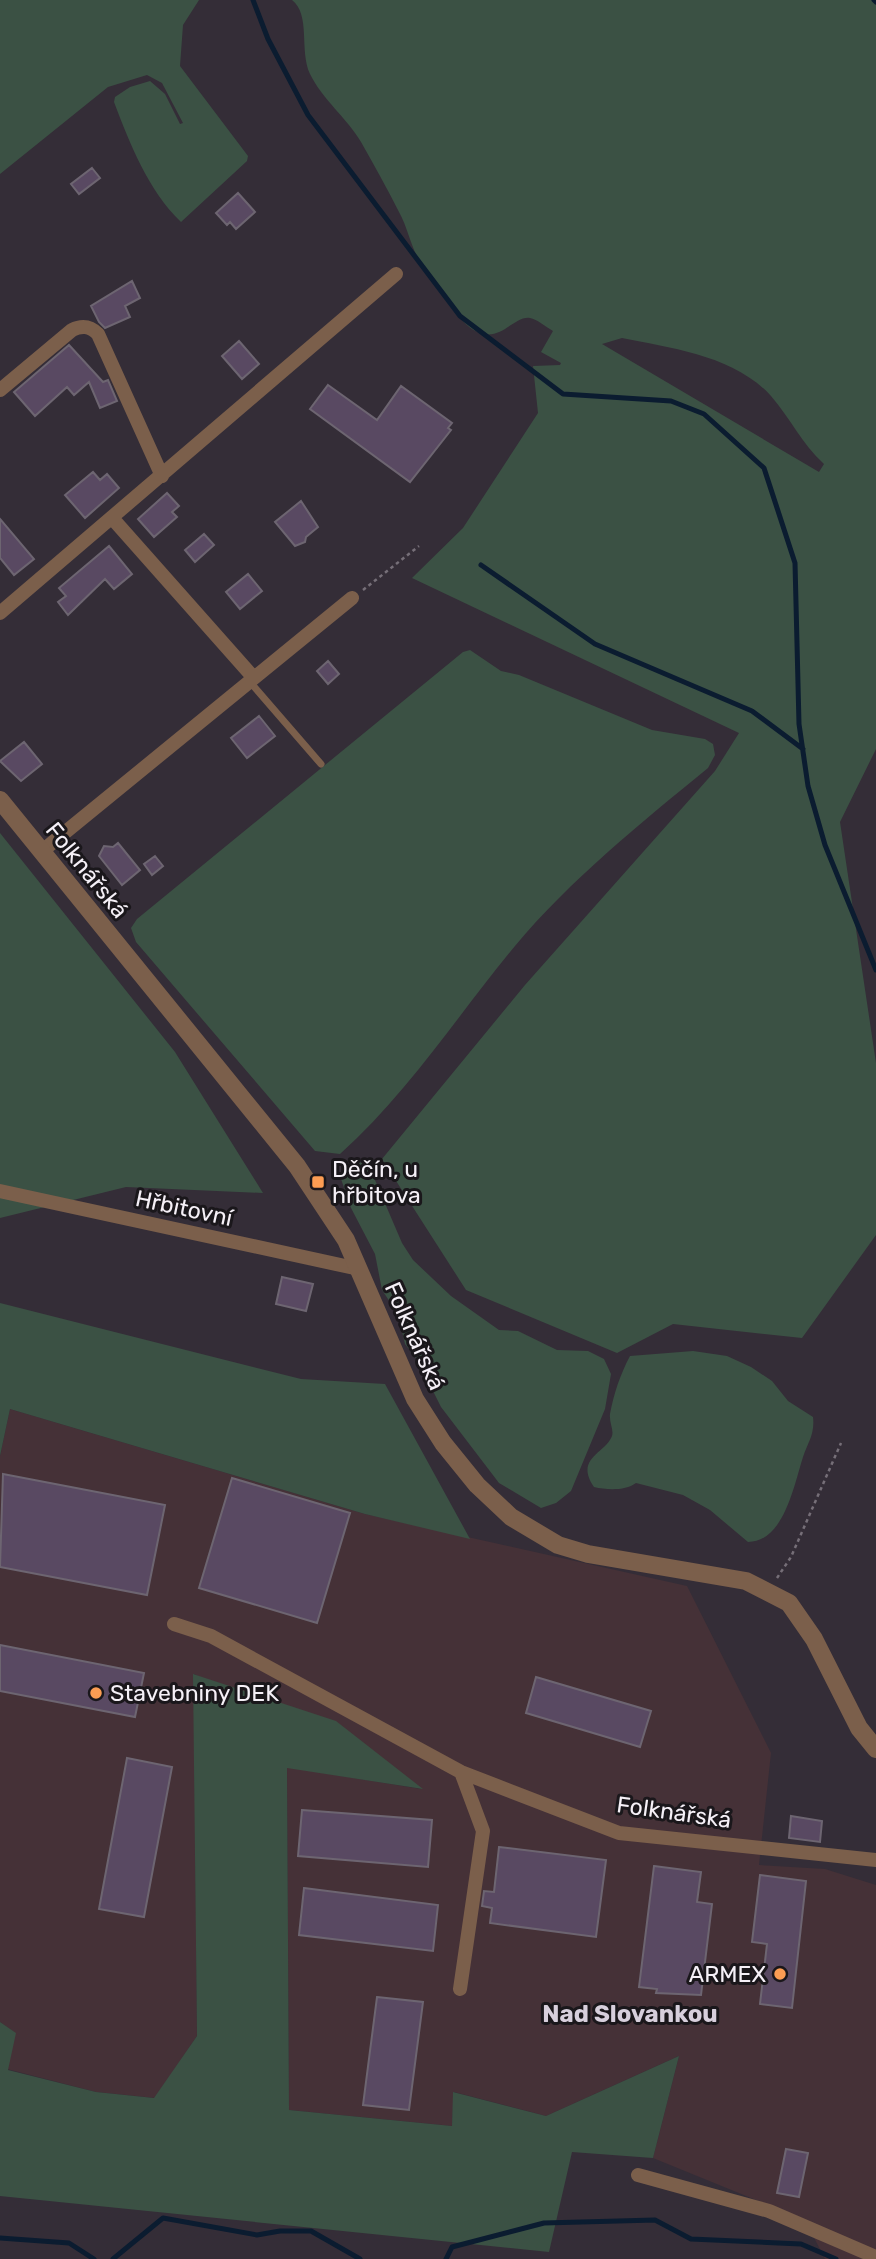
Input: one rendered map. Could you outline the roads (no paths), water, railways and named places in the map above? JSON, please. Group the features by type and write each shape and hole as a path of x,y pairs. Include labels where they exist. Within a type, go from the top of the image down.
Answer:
{"street":[{"path":"0,613 396,274"},
{"path":"0,390 72,330 90,328 97,334 162,477"},
{"path":"113,519 252,680"},
{"path":"41,852 352,598"},
{"name":"Folknářská","path":"0,800 298,1166 329,1212 359,1269 404,1376 429,1422 460,1465 511,1517 544,1538 573,1550 746,1581 789,1604 814,1639 859,1728 876,1749"},
{"name":"Hřbitovní","path":"0,1191 359,1269"},
{"name":"Folknářská","path":"174,1624 211,1636 461,1772 619,1833 876,1860"},
{"path":"460,1990 483,1831 461,1772"},
{"path":"638,2175 769,2211 876,2257"}],"lane":[{"path":"252,680 321,764"}],"waterway":[{"path":"253,0 268,39 308,115 460,316 563,394 671,401 704,414 764,468 795,563 799,724 808,786 825,845 876,970"},
{"path":"481,565 595,644 752,711 803,749"},
{"path":"113,2259 163,2218 257,2235 280,2231 311,2231 360,2259"},
{"path":"446,2259 452,2247 544,2223 655,2220 691,2239 801,2244 836,2259"},
{"path":"0,2238 69,2243 94,2259"}],"place":[{"name":"Děčín, u hřbitova","path":"318,1182"},
{"name":"Stavebniny DEK","path":"96,1693"},
{"name":"ARMEX","path":"780,1974"}],"district":[{"name":"Nad Slovankou","path":"630,2014"}]}
